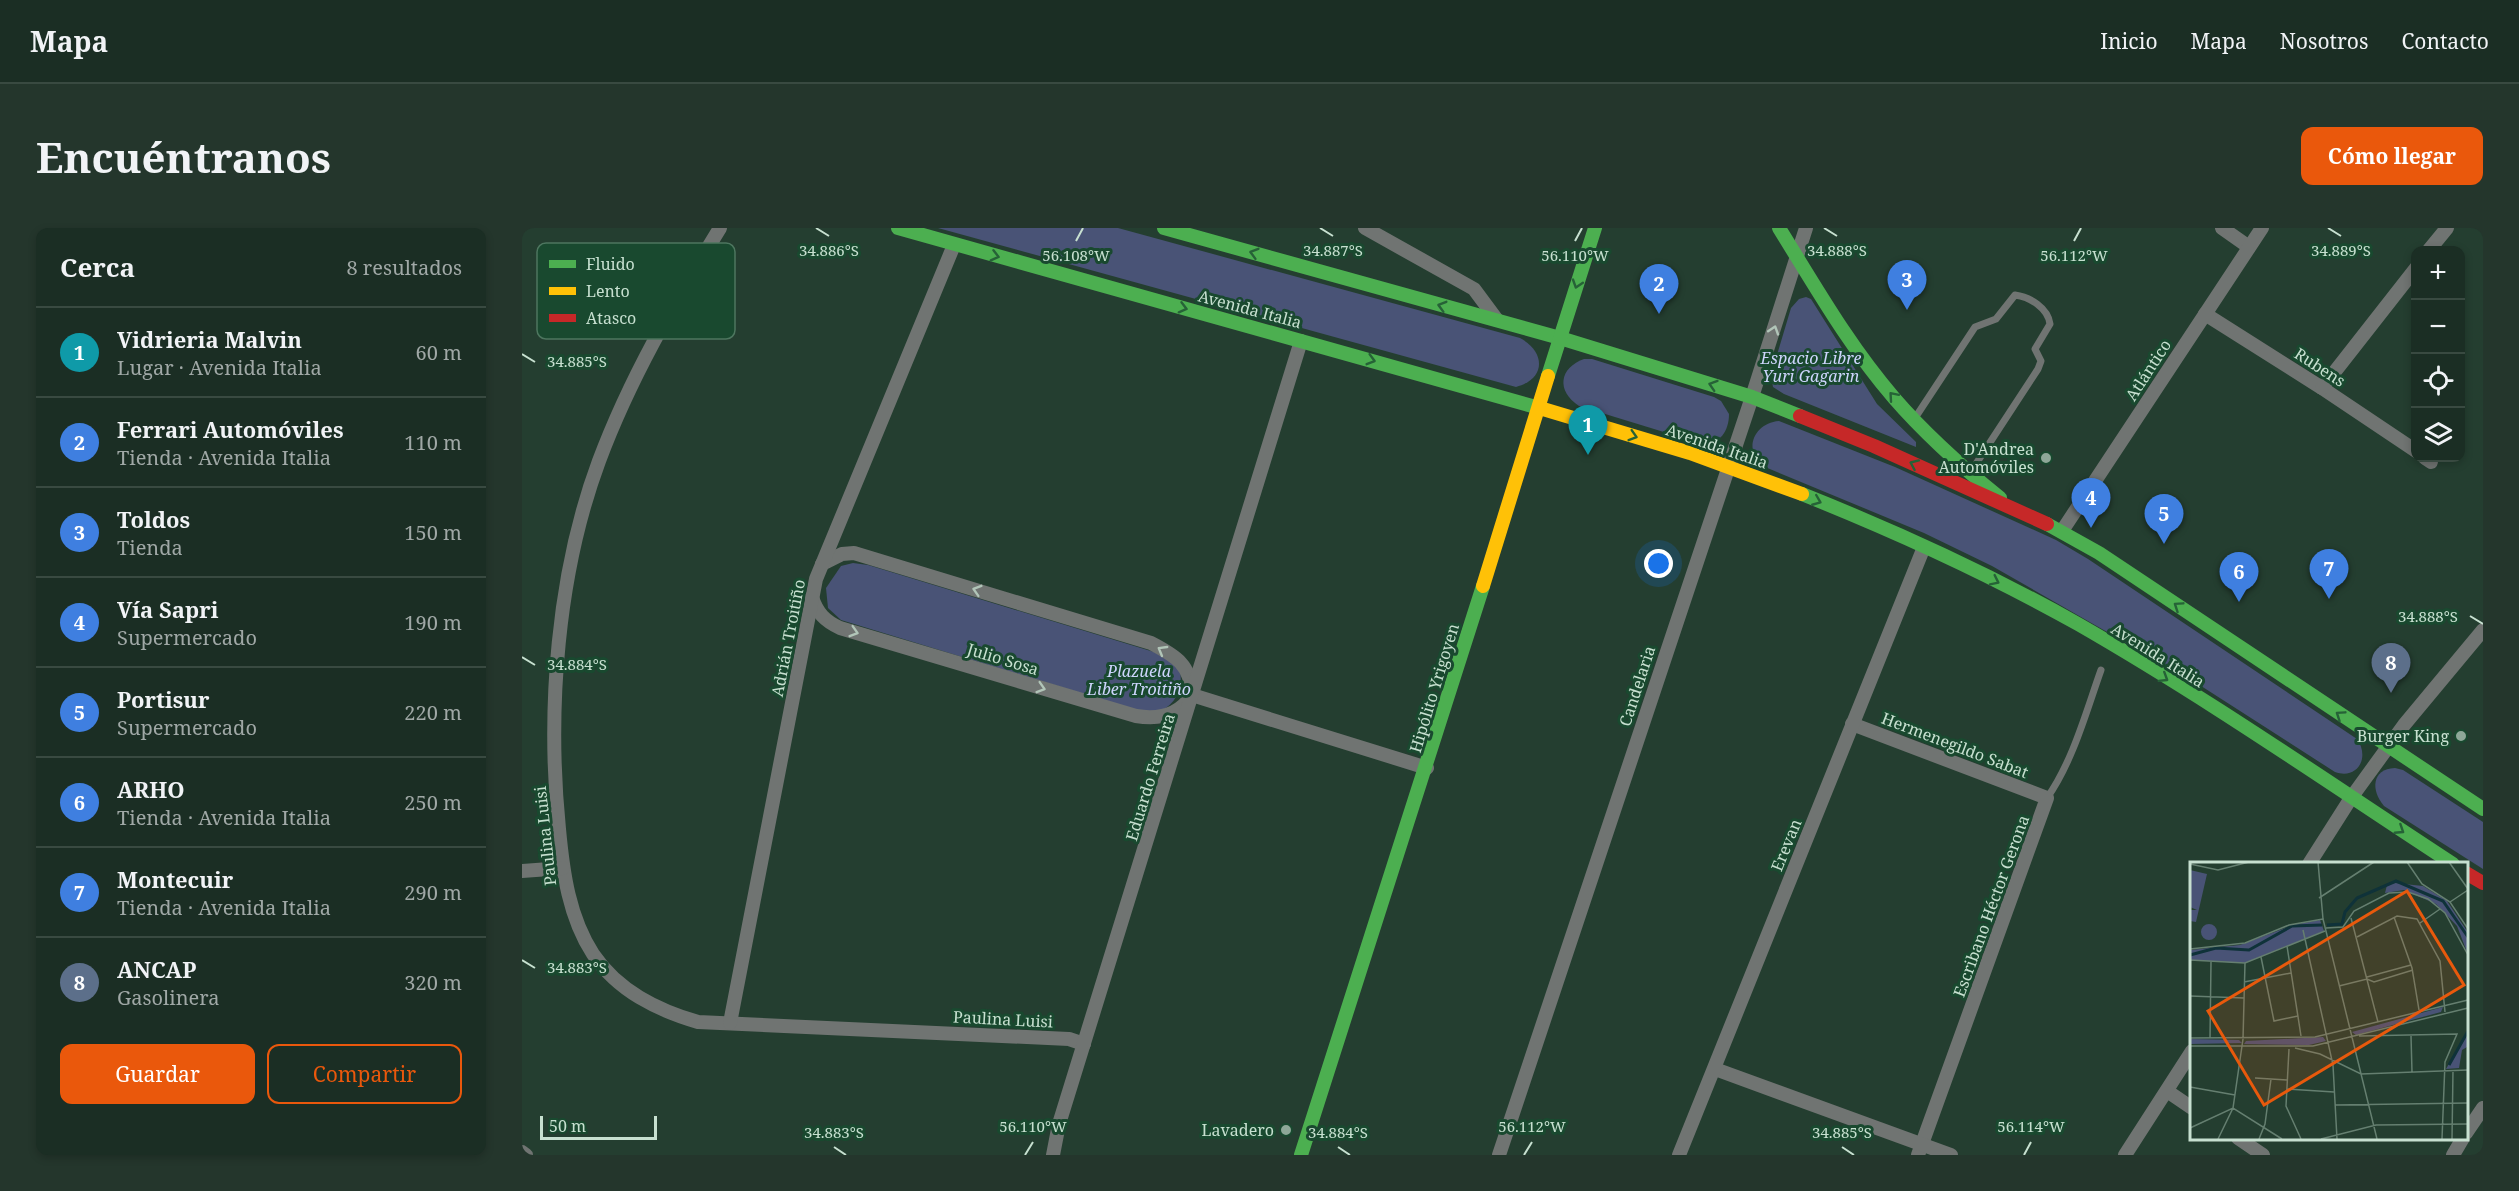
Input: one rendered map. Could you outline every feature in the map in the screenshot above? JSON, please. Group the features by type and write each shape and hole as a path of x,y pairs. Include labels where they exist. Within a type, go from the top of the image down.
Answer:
{"main road":[{"name":"Avenida Italia","path":"898,228 1537,407 1728,465 1824,503 2020,593 2114,646 2231,719 2450,862"},
{"path":"1164,228 1560,338 1752,397 1874,446 2062,531 2099,553 2483,809"},
{"name":"Hipólito Yrigoyen","path":"1301,1155 1427,768 1537,407 1595,228"},
{"path":"1779,228 1859,354 1914,420 1970,473 2012,508"},
{"path":"2468,874 2483,883"}],"street":[{"name":"Paulina Luisi","path":"711,243 720,228"},
{"path":"1365,228 1474,289 1498,321"},
{"name":"Candelaria","path":"1499,1155 1752,397 1806,228"},
{"path":"2222,228 2249,247"},
{"name":"Atlántico","path":"2062,531 2262,228"},
{"path":"2432,246 2447,228"},
{"name":"Adrián Troitiño","path":"730,1023 812,597 822,564 954,245"},
{"path":"2322,388 2411,273"},
{"name":"Rubens","path":"2205,314 2322,388 2411,448"},
{"name":"Paulina Luisi","path":"654,339 639,367 598,463 582,518 562,624 555,699 555,764 563,868 573,912 582,935 595,956 614,978 652,1006 698,1022 1069,1039 1084,1044"},
{"name":"Eduardo Ferreira","path":"1055,1153 1059,1124 1301,340"},
{"name":"Erevan","path":"1679,1155 1924,547"},
{"path":"822,564 842,554 854,553 1151,644 1179,660 1191,678 1192,695 1427,768"},
{"name":"Julio Sosa","path":"812,597 822,617 840,628 1136,716 1163,717 1178,710 1192,695"},
{"path":"2310,862 2351,798 2403,725 2483,630"},
{"name":"Hermenegildo Sabat","path":"1852,724 2047,798"},
{"name":"Escribano Héctor Gerona","path":"1920,1150 2047,798"},
{"path":"522,871 563,868"},
{"path":"2125,1155 2190,1054"},
{"path":"1715,1069 1920,1150 1951,1155"},
{"path":"2167,1091 2190,1107"},
{"path":"2468,1130 2483,1108"},
{"path":"2241,1140 2263,1155"},
{"path":"2453,1155 2462,1140"},
{"path":"522,1152 526,1155"}],"lane":[{"path":"1914,420 1975,327 1996,319 2015,295 2032,300 2046,312 2050,324 2035,349 2041,361 2038,369 1970,473"},
{"name":"Escribano Héctor Gerona","path":"2047,798 2055,786 2077,734 2101,670"}],"green space":[{"path":"938,228 1118,228 1520,338 1535,350 1539,365 1533,378 1516,387"},
{"name":"Espacio Libre Yuri Gagarin","path":"1806,297 1811,299 1877,404 1916,442 1916,447 1784,394 1773,387 1771,375 1791,308 1799,299"},
{"path":"1584,359 1592,359 1714,397 1721,401 1729,414 1725,431 1714,442 1703,444 1579,406 1567,394 1564,380 1569,368"},
{"path":"1779,421 1895,467 2056,540 2357,739 2362,753 2359,765 2350,773 2335,772 2198,684 1992,566 1924,533 1765,467 1754,454 1752,446 1754,439 1763,427"},
{"name":"Plazuela Liber Troitiño","path":"853,563 868,565 1154,652 1179,666 1181,683 1179,690 1167,707 1153,715 841,620 828,608 826,588 841,566"},
{"path":"2395,768 2403,770 2483,822 2483,869 2384,806 2375,788 2376,782 2381,772"}],"traffic: fast":[{"path":"898,228 1543,409"},
{"path":"1164,228 1560,338 1752,397 1800,416"},
{"path":"1548,376 1595,228"},
{"path":"1779,228 1833,315 1878,378 1906,412 1932,438 2000,498"},
{"path":"1802,494 1942,554 2078,624 2221,711 2450,862"},
{"path":"2047,524 2099,553 2483,809"},
{"path":"1301,1155 1483,586"}],"traffic: slow":[{"path":"1483,586 1548,376"},
{"path":"1543,409 1690,453 1802,494"}],"traffic: jam":[{"path":"1800,416 1874,446 2047,524"},
{"path":"2468,874 2483,883"}],"place":[{"name":"Toldos","path":"1907,310"},
{"name":"Ferrari Automóviles","path":"1659,314"},
{"name":"Vidrieria Malvin","path":"1588,455"},
{"name":"D'Andrea Automóviles","path":"2046,458"},
{"name":"Vía Sapri","path":"2091,528"},
{"name":"Portisur","path":"2164,544"},
{"name":"Montecuir","path":"2329,599"},
{"name":"ARHO","path":"2239,602"},
{"name":"ANCAP","path":"2391,693"},
{"name":"Burger King","path":"2461,736"},
{"name":"Lavadero","path":"1286,1130"}]}
